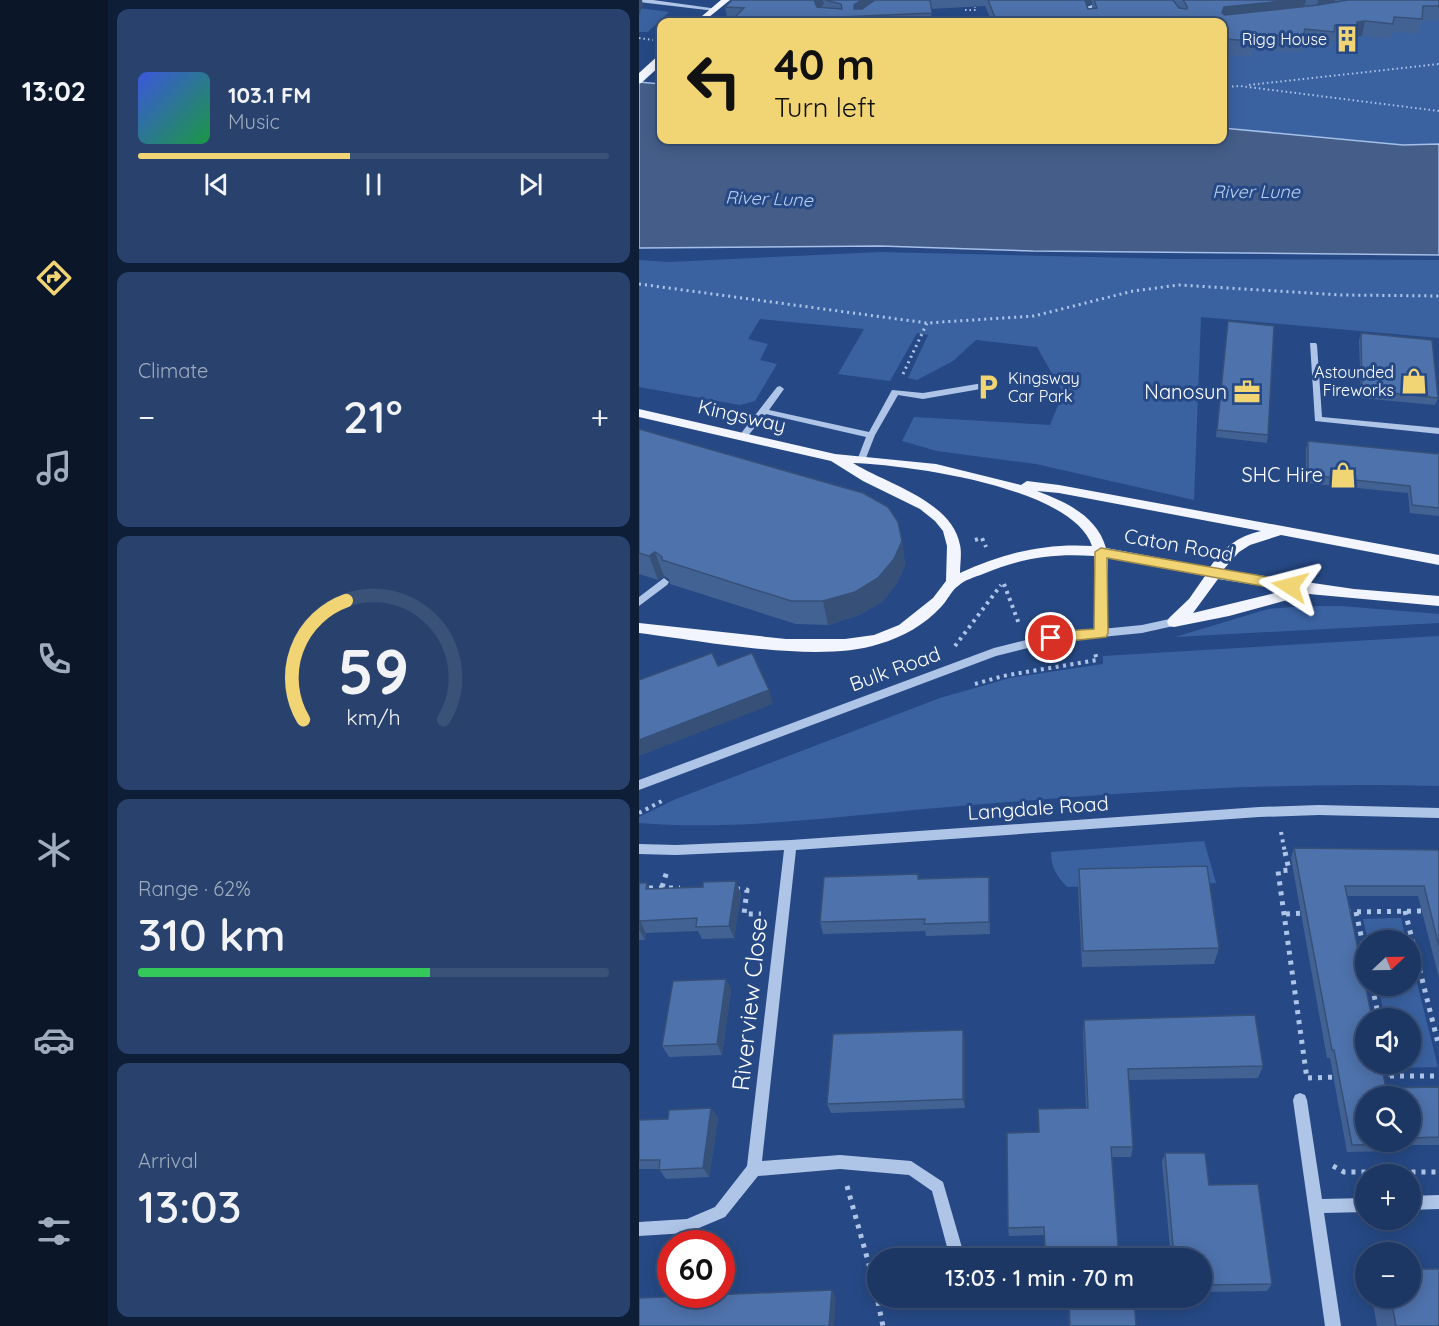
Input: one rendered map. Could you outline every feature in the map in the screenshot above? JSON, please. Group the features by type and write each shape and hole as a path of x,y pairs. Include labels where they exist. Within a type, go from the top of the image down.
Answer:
{"main road":[{"path":"704,18 726,0"},
{"path":"639,80 657,63"},
{"name":"Kingsway","path":"639,413 835,458"},
{"path":"835,458 862,458 919,466 1027,490 1081,519 1091,530 1101,552 1101,633"},
{"path":"639,628 786,645 846,645 876,640 904,629 938,602 953,582 953,539 940,518 925,506 868,478 835,458"},
{"name":"Caton Road","path":"979,479 1059,489 1439,560"},
{"path":"1174,622 1194,603 1212,573 1232,548 1245,540 1263,535 1291,533"},
{"name":"Caton Road","path":"953,582 1011,556 1043,549 1068,549 1101,552 1309,589 1439,601"},
{"path":"1174,622 1237,609 1309,589"}],"street":[{"path":"639,0 715,9"},
{"path":"1086,9 1110,0"},
{"path":"1077,2 1086,9 1089,18"},
{"path":"1313,345 1318,419 1439,431"},
{"path":"862,458 871,435 894,392 923,396 989,385"},
{"path":"743,436 780,389"},
{"path":"764,411 871,435"},
{"path":"639,602 664,582"},
{"name":"Bulk Road","path":"639,785 994,652 1051,638 1174,622"},
{"name":"Langdale Road","path":"639,849 676,850 791,845 1259,812 1319,810 1439,813"},
{"name":"Riverview Close","path":"754,1169 791,845"},
{"path":"1300,1100 1333,1326"},
{"path":"639,1229 687,1226 720,1212 754,1169 840,1162 911,1168 937,1187 954,1248"},
{"path":"1421,1203 1439,1203"},
{"path":"1315,1206 1355,1205"}],"path":[{"path":"639,38 653,40"},
{"path":"1227,87 1439,64"},
{"path":"1240,86 1439,111"},
{"path":"639,284 927,323 1034,316 1133,291 1179,285 1342,295 1439,296"},
{"path":"902,377 927,323"},
{"path":"973,541 982,538 988,550"},
{"path":"948,668 957,642 1003,582 1020,628"},
{"path":"969,685 1003,676 1097,660 1095,653"},
{"path":"639,813 664,800"},
{"path":"1281,832 1289,870 1278,871 1308,1078 1313,1086"},
{"path":"662,887 663,877"},
{"path":"639,888 683,888"},
{"path":"726,889 747,890 744,914 762,914"},
{"path":"1405,911 1439,1047"},
{"path":"1344,912 1428,911"},
{"path":"1356,912 1360,930"},
{"path":"1286,914 1309,913"},
{"path":"1367,1077 1439,1076"},
{"path":"1308,1078 1343,1077"},
{"path":"1305,1085 1308,1078"},
{"path":"1329,1155 1331,1165 1344,1172 1439,1172"},
{"path":"840,1162 873,1279 883,1326"}],"shaded area":[{"path":"1439,0 1439,144 1404,145 1227,128 1227,32"},
{"path":"639,8 669,12 663,18 657,18 657,23 648,32 639,32"},
{"path":"880,252 1174,259 1439,260 1439,338 1201,317 1194,500 1036,464 937,451 902,441 914,417 1050,425 1063,393 1037,347 976,340 953,361 917,380 908,378 928,335 917,333 890,381 838,374 864,329 760,319 748,339 768,344 760,360 777,364 755,401 740,405 639,387 639,260 669,262"},
{"path":"1341,606 1439,614 1439,623 1175,637 1268,609"},
{"path":"1439,636 1439,786 1250,787 1000,803 751,824 639,823 639,817 676,799 940,698 1010,678 1103,664 1103,656"},
{"path":"1204,841 1216,883 1067,887 1055,871 1051,858 1051,852"},
{"path":"1401,918 1404,930 1366,930 1363,919"},
{"path":"1380,996 1420,996 1438,1067 1421,1067 1421,1008 1383,1008"}],"water":[{"name":"River Lune","path":"639,82 657,84 657,144 1227,144 1227,128 1403,145 1439,144 1439,255 1033,251 880,246 639,248"}],"building":[{"path":"732,0 814,0 817,7 842,9 841,4 825,0 862,0 854,5 854,9 862,9 875,0 930,0 932,13 843,18 734,18 744,8 725,7"},
{"path":"988,0 1085,0 1088,9 1097,8 1094,0 1173,0 1179,8 1187,9 1183,0 1293,0 1224,7 1222,13 1225,15 1348,0 1439,0 1439,6 1423,6 1422,19 1394,17 1393,24 1365,21 1357,22 1357,27 1335,25 1334,32 1305,29 1303,36 1254,35 1253,41 1227,39 1227,18 995,18"},
{"path":"1228,321 1274,326 1268,435 1217,430"},
{"path":"1361,333 1432,340 1438,398 1362,390"},
{"path":"639,429 863,493 888,507 898,522 902,541 894,559 878,578 855,592 823,601 791,601 662,560 662,557 655,552 649,556 639,553"},
{"path":"1308,441 1439,454 1439,508 1412,505 1410,486 1308,475"},
{"path":"712,653 718,666 752,653 769,690 639,740 639,680"},
{"path":"1294,848 1439,850 1439,946 1424,886 1345,886 1355,935 1355,996 1368,996 1370,1008 1355,1008 1355,1074 1383,1074 1386,1086 1355,1086 1355,1145 1352,1145 1334,1050 1332,1050"},
{"path":"1207,866 1219,948 1083,951 1079,869"},
{"path":"918,874 918,879 989,877 989,922 924,924 925,919 820,922 824,877"},
{"path":"736,881 729,926 696,927 697,918 640,921 639,924 639,883 647,883 646,889 703,887 703,882"},
{"path":"726,979 717,1044 662,1046 673,981"},
{"path":"1255,1015 1263,1066 1128,1069 1133,1147 1111,1147 1118,1248 1045,1248 1044,1227 1008,1228 1007,1133 1039,1132 1038,1109 1088,1108 1084,1020"},
{"path":"963,1030 963,1099 827,1104 833,1034"},
{"path":"1421,1087 1439,1087 1439,1137 1421,1138"},
{"path":"711,1108 703,1168 659,1170 660,1160 639,1160 639,1120 668,1119 669,1110"},
{"path":"1165,1153 1205,1153 1209,1185 1258,1184 1272,1284 1212,1285 1212,1248 1173,1248"},
{"path":"1421,1269 1439,1269 1439,1326 1396,1326 1393,1308 1421,1308"},
{"path":"832,1290 829,1326 639,1326 639,1298 657,1297 657,1308 735,1308 735,1294"},
{"path":"1069,1308 1135,1308 1136,1326 1070,1326"}],"place":[{"name":"Rigg House","path":"1347,39"},
{"name":"Astounded Fireworks","path":"1414,381"},
{"name":"Kingsway Car Park","path":"988,387"},
{"name":"Nanosun","path":"1247,392"},
{"name":"SHC Hire","path":"1343,475"}],"route":[{"path":"1051,638 1101,633 1101,552 1290,586"}]}
